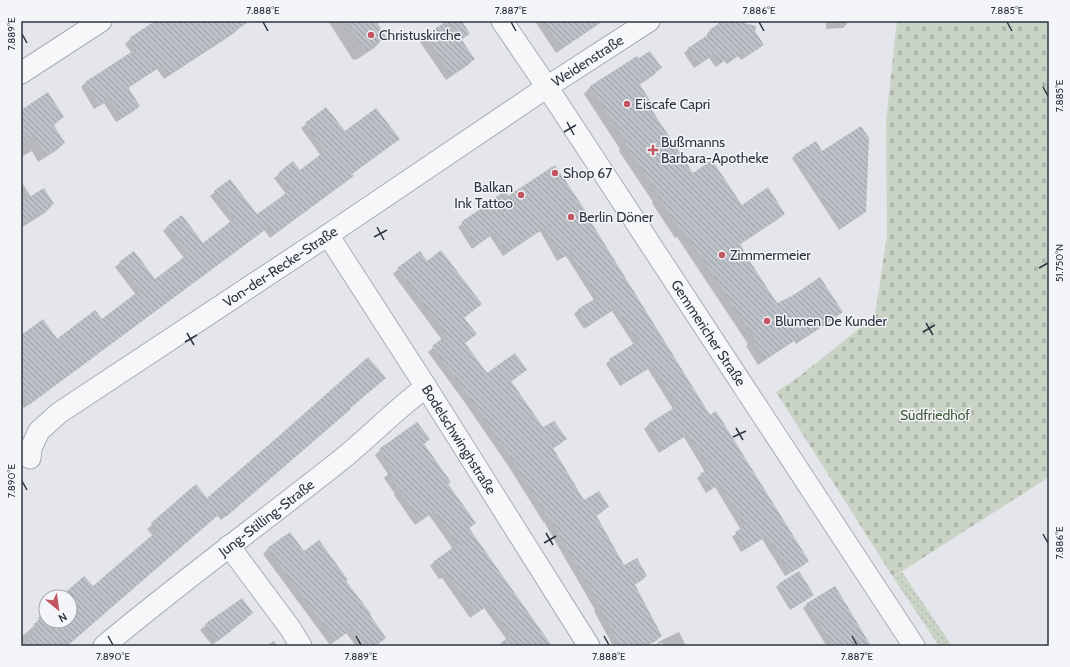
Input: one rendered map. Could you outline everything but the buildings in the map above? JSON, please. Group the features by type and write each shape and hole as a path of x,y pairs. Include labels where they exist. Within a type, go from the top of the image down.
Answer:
{"street":[{"path":"21,73 77,27 101,21"},
{"name":"Gemmericher Straße","path":"502,21 547,87 914,646"},
{"name":"Weidenstraße","path":"547,87 649,21"},
{"name":"Von-der-Recke-Straße","path":"30,458 31,448 39,431 59,413 328,235 547,87"},
{"name":"Bodelschwinghstraße","path":"328,235 426,387 589,646"},
{"name":"Jung-Stilling-Straße","path":"104,646 229,546 334,466 408,400 426,387"},
{"path":"229,546 290,628 301,646"}],"green space":[{"name":"Südfriedhof","path":"897,21 1049,21 1049,477 893,577 776,392 796,379 875,316 887,235 886,121"},
{"path":"902,572 952,646 939,646 893,577"}],"place":[{"name":"Christuskirche","path":"371,35"},
{"name":"Eiscafe Capri","path":"627,104"},
{"name":"Bußmanns Barbara-Apotheke","path":"653,150"},
{"name":"Shop 67","path":"555,173"},
{"name":"Balkan Ink Tattoo","path":"521,195"},
{"name":"Berlin Döner","path":"571,217"},
{"name":"Zimmermeier","path":"722,255"},
{"name":"Blumen De Kunder","path":"767,321"}]}
